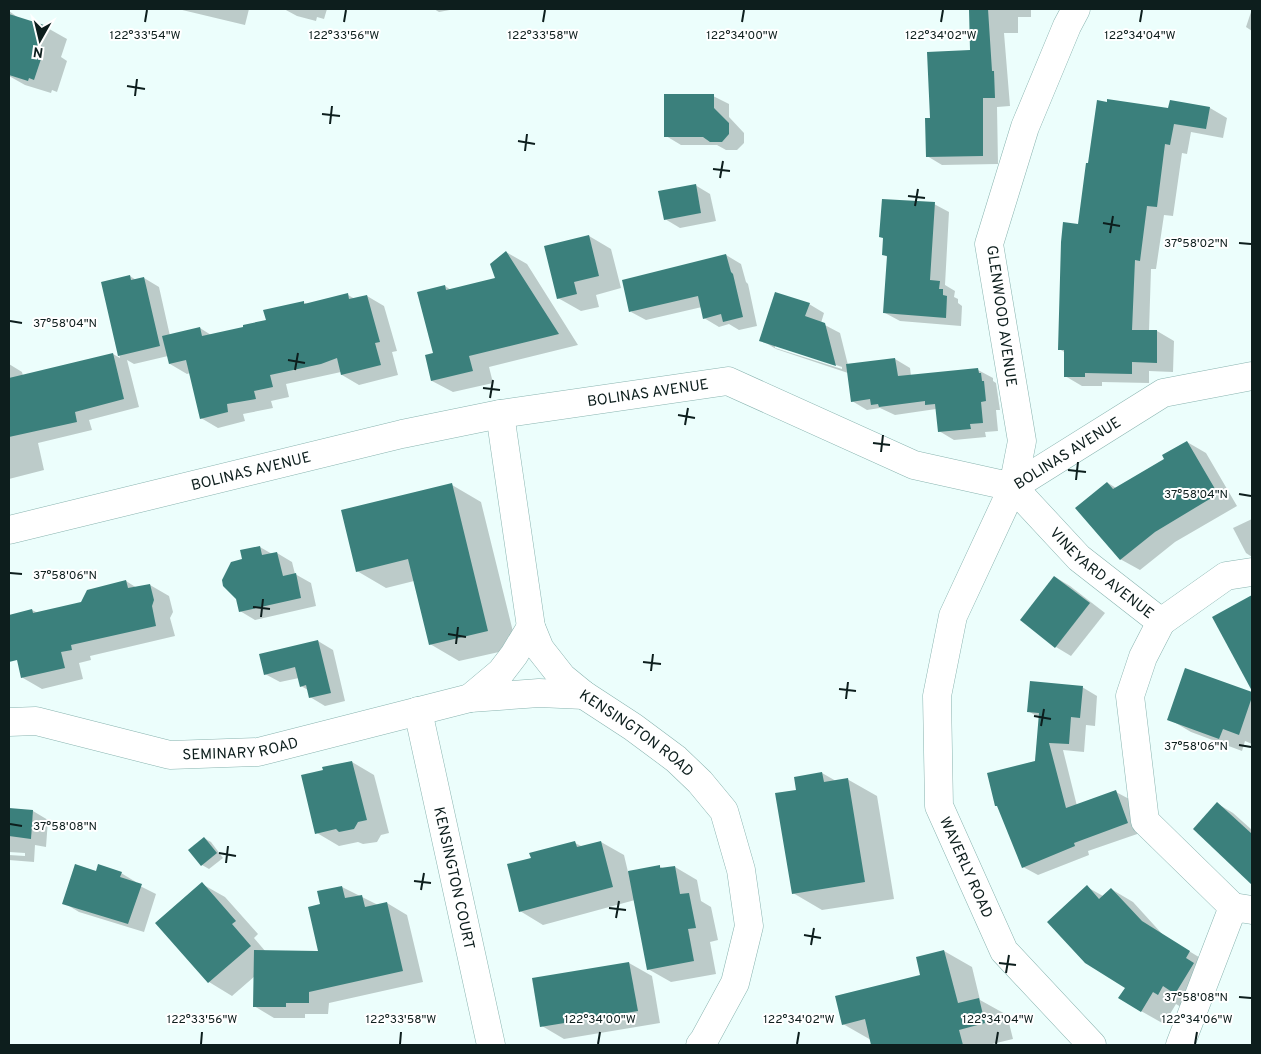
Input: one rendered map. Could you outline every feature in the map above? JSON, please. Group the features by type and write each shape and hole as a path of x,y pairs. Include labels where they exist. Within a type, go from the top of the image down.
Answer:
{"street":[{"name":"GLENWOOD AVENUE","path":"1013,487 1022,441 989,244 1025,127 1067,26 1076,9"},
{"name":"BOLINAS AVENUE","path":"9,530 402,434 500,414 728,382 914,465 1013,487 1163,393 1252,376"},
{"name":"KENSINGTON ROAD","path":"500,414 531,627 540,649 562,677 584,695 634,727 676,759 700,782 724,811 741,870 749,926 735,983 700,1045"},
{"name":"VINEYARD AVENUE","path":"1013,487 1079,558 1161,622 1226,576 1252,572"},
{"name":"WAVERLY ROAD","path":"1013,487 954,616 936,696 939,806 1004,951 1092,1045"},
{"path":"1161,622 1143,657 1130,696 1145,821 1243,908 1180,1045"},
{"name":"SEMINARY ROAD","path":"470,698 501,672 514,656 531,627"},
{"name":"SEMINARY ROAD","path":"9,722 36,721 170,755 258,752 470,698 539,693 584,695"},
{"name":"KENSINGTON COURT","path":"418,711 490,1045"}],"building":[{"path":"969,9 988,9 992,71 994,71 995,98 983,98 983,156 926,157 925,118 930,118 927,52 970,50"},
{"path":"9,14 44,25 38,45 45,47 34,80 29,78 28,81 9,75"},
{"path":"664,94 714,94 714,108 729,123 729,134 722,142 710,142 703,137 664,137"},
{"path":"1107,99 1168,108 1170,100 1210,107 1206,129 1174,124 1170,145 1165,144 1157,207 1147,206 1140,261 1135,260 1132,330 1157,330 1157,363 1132,362 1132,374 1085,373 1085,377 1064,377 1064,350 1058,350 1063,222 1078,224 1097,100 1107,102"},
{"path":"696,184 701,213 664,220 658,191"},
{"path":"882,199 935,202 930,280 940,281 939,289 943,289 943,295 947,296 946,318 883,313 887,256 882,255 883,238 879,237"},
{"path":"589,235 599,276 574,282 577,294 557,299 544,246"},
{"path":"506,251 559,334 469,356 473,371 431,381 425,355 433,353 417,292 445,285 446,290 495,278 490,264"},
{"path":"726,254 733,274 743,317 723,322 721,314 703,319 698,296 629,312 622,280"},
{"path":"130,275 131,280 144,277 160,346 118,356 101,282"},
{"path":"775,292 810,303 805,316 825,323 836,366 759,341"},
{"path":"348,293 349,299 367,295 380,342 375,343 381,365 341,375 337,358 321,364 270,375 273,387 254,391 256,399 227,404 228,412 200,419 186,360 169,364 162,336 200,327 202,336 243,327 243,325 266,320 263,310 304,301 304,304"},
{"path":"113,353 124,399 75,412 77,422 9,437 9,378"},
{"path":"895,358 898,376 978,368 982,381 984,381 986,401 981,402 983,423 970,424 971,429 938,432 935,404 925,405 925,401 879,407 878,404 871,405 870,399 851,402 846,364"},
{"path":"1187,441 1218,494 1155,532 1120,560 1075,508 1107,482 1113,489 1164,459 1162,455"},
{"path":"452,483 488,631 429,645 408,559 356,572 341,510"},
{"path":"260,546 262,555 277,552 283,576 296,573 301,598 239,612 236,599 223,586 222,580 231,562 242,559 240,550"},
{"path":"1054,576 1090,603 1055,648 1020,620"},
{"path":"126,580 128,588 150,584 154,600 152,606 156,626 71,645 72,650 61,652 65,668 21,678 17,660 9,662 9,615 32,609 33,613 81,602 87,590"},
{"path":"1252,595 1252,691 1212,617"},
{"path":"318,640 331,693 309,698 306,685 300,687 295,667 264,675 259,654"},
{"path":"1185,668 1252,692 1239,735 1223,729 1219,739 1167,720"},
{"path":"1030,681 1083,686 1080,718 1071,717 1069,744 1049,743 1066,808 1116,790 1128,823 1074,843 1075,846 1022,868 997,806 995,806 987,773 1035,761 1039,713 1027,712"},
{"path":"352,761 367,820 358,822 354,829 339,832 336,829 315,834 301,775 323,770 322,767"},
{"path":"822,772 824,782 848,778 865,882 792,894 775,793 796,790 794,777"},
{"path":"1217,802 1252,834 1252,885 1193,829"},
{"path":"9,808 33,810 31,839 9,836"},
{"path":"204,837 217,853 201,866 188,850"},
{"path":"575,841 577,847 601,841 613,887 519,912 507,864 531,858 529,853"},
{"path":"75,864 96,871 98,864 122,872 120,877 142,884 128,924 62,904"},
{"path":"660,865 660,868 675,866 680,894 689,893 696,928 688,929 694,961 647,970 628,871"},
{"path":"202,882 236,921 232,924 251,946 208,983 155,923"},
{"path":"1087,885 1099,899 1111,888 1142,921 1190,951 1186,958 1194,963 1175,994 1163,986 1158,995 1153,992 1141,1012 1118,998 1125,988 1085,963 1047,922"},
{"path":"342,886 345,898 362,895 365,907 387,902 403,971 309,992 309,1003 286,1003 286,1007 253,1007 254,950 318,951 308,907 320,904 317,891"},
{"path":"944,950 958,1003 979,998 985,1023 959,1030 963,1045 871,1045 865,1019 842,1025 835,996 920,975 916,957"},
{"path":"629,962 638,1011 540,1027 532,978"}]}
